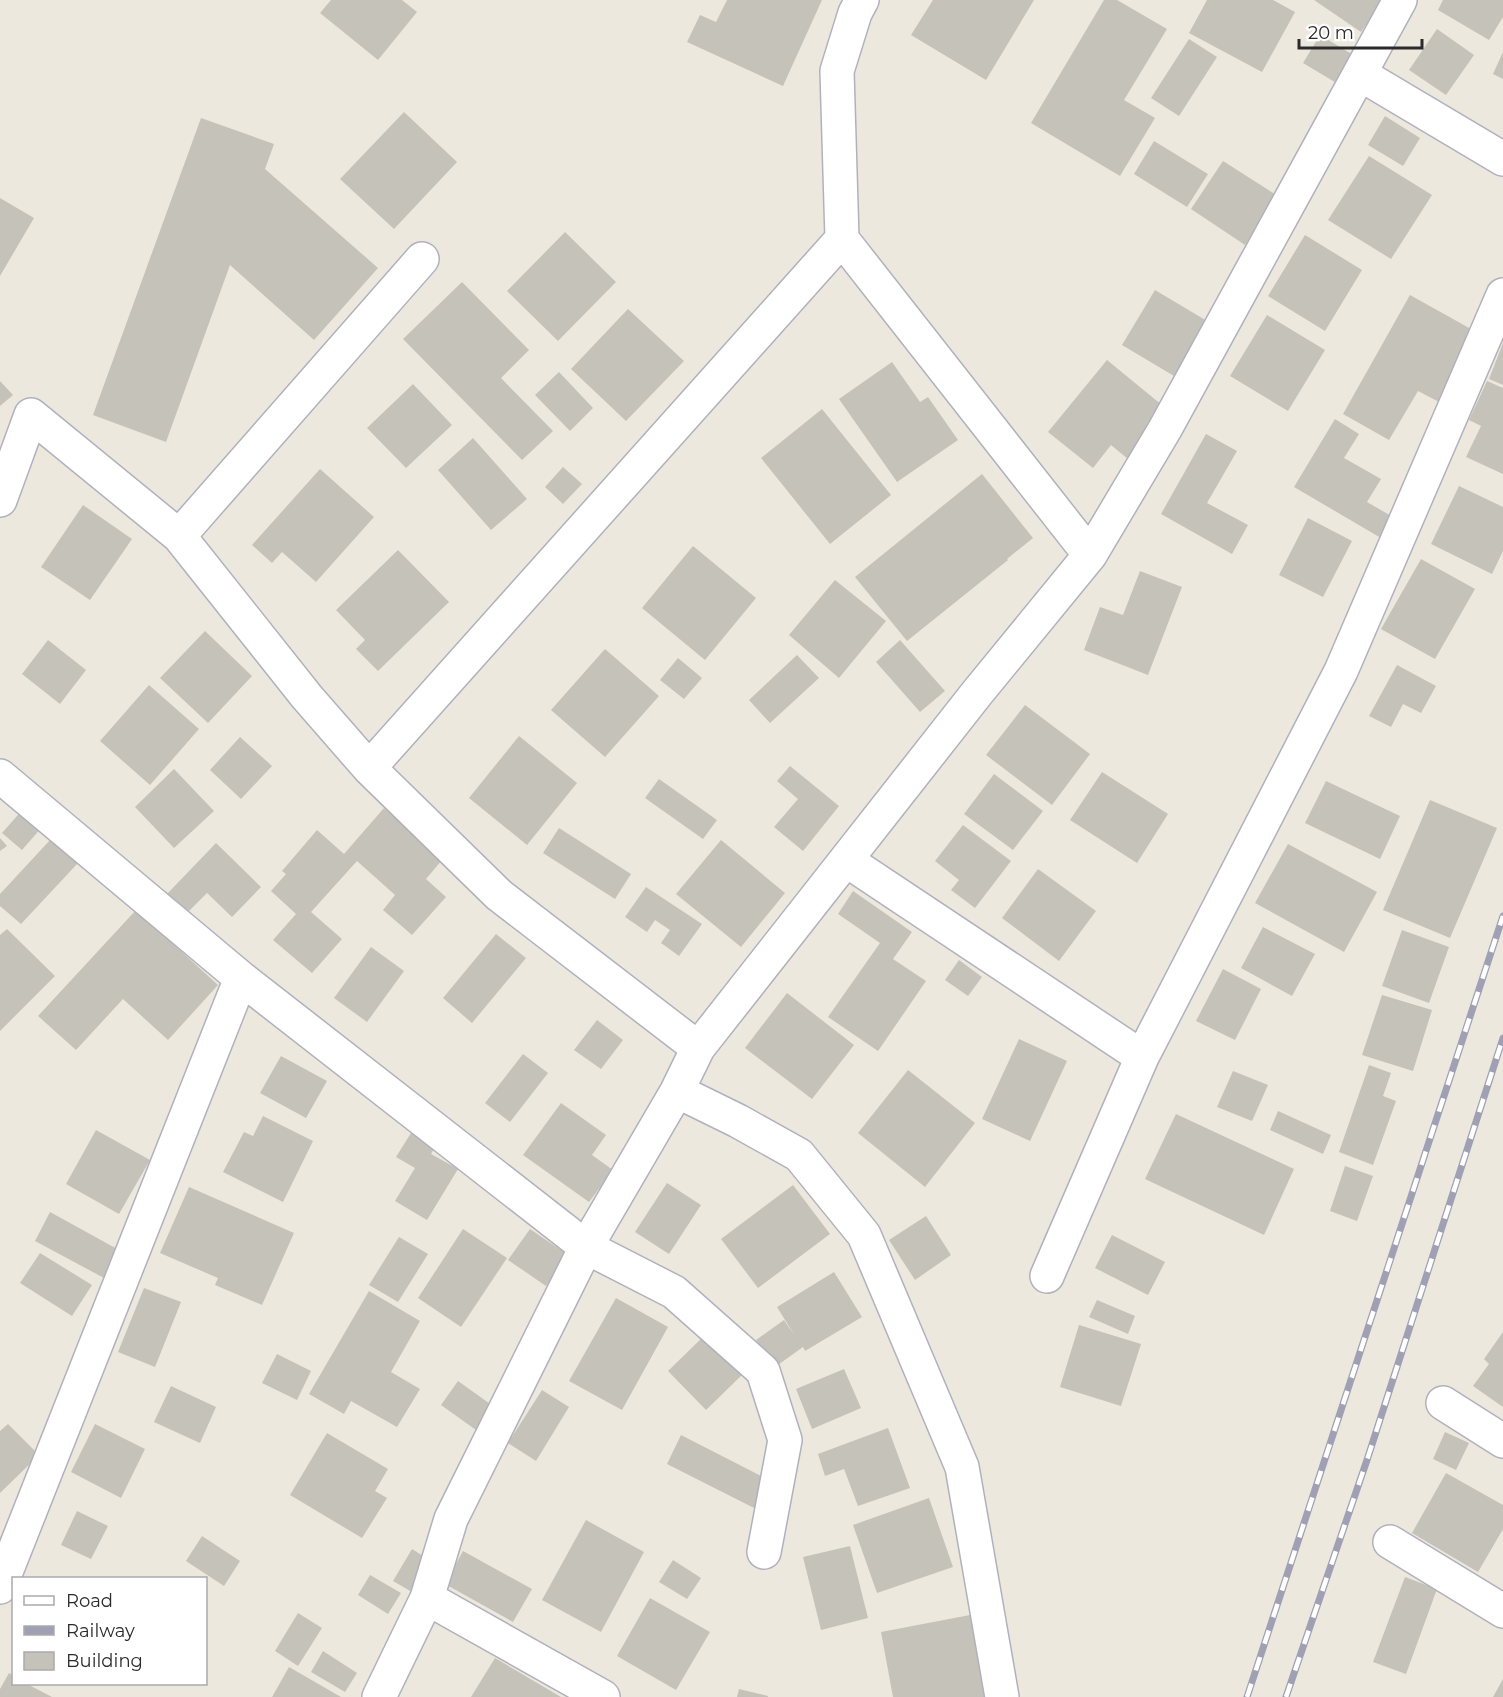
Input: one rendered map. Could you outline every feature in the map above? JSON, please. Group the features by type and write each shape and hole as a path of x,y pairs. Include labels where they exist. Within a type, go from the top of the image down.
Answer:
{"street":[{"path":"861,0 837,71 842,239 1090,555"},
{"path":"379,1697 427,1598 451,1519 586,1247 677,1091 698,1048 977,693 1090,555 1166,429 1400,0"},
{"path":"1360,74 1503,159"},
{"path":"369,768 842,239"},
{"path":"179,536 422,259"},
{"path":"1047,1276 1142,1057 1341,671 1503,295"},
{"path":"0,500 32,415 179,536 307,697 369,768 499,895 698,1048"},
{"path":"0,776 241,978 586,1247 674,1292 763,1371 785,1440 764,1552"},
{"path":"846,860 1142,1057"},
{"path":"0,1587 241,978"},
{"path":"677,1091 799,1155 864,1235 962,1467 1002,1697"},
{"path":"1443,1403 1503,1441"},
{"path":"1390,1542 1503,1611"},
{"path":"427,1598 603,1697"}],"building":[{"path":"331,0 402,0 417,12 378,60 320,13"},
{"path":"727,0 822,0 783,86 687,42 700,15 716,22"},
{"path":"933,0 1034,0 986,80 911,35"},
{"path":"1104,0 1117,0 1167,29 1124,100 1155,118 1120,176 1031,123"},
{"path":"1207,0 1273,0 1295,12 1262,72 1189,33"},
{"path":"1314,0 1383,0 1361,32"},
{"path":"1443,0 1503,0 1503,17 1489,40 1438,10"},
{"path":"1437,29 1474,55 1446,95 1409,70"},
{"path":"1320,35 1355,56 1338,84 1303,63"},
{"path":"1189,39 1217,57 1179,116 1151,98"},
{"path":"1503,52 1503,79 1493,74"},
{"path":"404,112 457,162 394,229 340,179"},
{"path":"1385,116 1420,138 1403,166 1368,145"},
{"path":"201,118 274,144 265,169 378,268 314,340 230,265 166,442 93,415"},
{"path":"1154,141 1208,174 1187,207 1134,174"},
{"path":"1369,156 1432,195 1391,259 1328,220"},
{"path":"1223,161 1278,196 1245,245 1191,209"},
{"path":"0,198 34,218 0,276"},
{"path":"565,232 616,282 558,341 507,291"},
{"path":"1305,235 1362,270 1325,331 1268,296"},
{"path":"462,282 529,350 501,378 553,431 522,460 403,339"},
{"path":"1155,290 1207,321 1174,376 1122,345"},
{"path":"1410,295 1480,334 1441,403 1418,391 1389,440 1343,414"},
{"path":"628,309 684,361 626,421 571,369"},
{"path":"1267,315 1325,350 1288,411 1230,376"},
{"path":"1503,343 1503,385 1489,379"},
{"path":"1107,360 1168,410 1128,459 1111,445 1093,468 1048,432"},
{"path":"892,362 920,402 928,397 958,440 897,482 839,399"},
{"path":"559,372 593,408 570,431 535,395"},
{"path":"0,381 13,395 0,406"},
{"path":"1487,381 1503,388 1503,474 1466,457 1481,426 1469,420"},
{"path":"413,384 452,425 406,468 367,428"},
{"path":"822,409 891,495 830,544 761,458"},
{"path":"1335,419 1359,434 1344,458 1381,479 1367,502 1393,517 1381,538 1294,487"},
{"path":"1206,434 1237,451 1207,503 1248,525 1232,554 1161,514"},
{"path":"473,438 527,499 491,530 438,470"},
{"path":"563,467 582,484 563,504 545,487"},
{"path":"320,469 374,517 316,582 282,552 272,563 252,545"},
{"path":"982,474 1033,538 907,641 855,577"},
{"path":"1459,486 1503,507 1503,551 1492,574 1431,544"},
{"path":"83,505 132,539 90,600 41,567"},
{"path":"1308,518 1352,541 1323,597 1279,575"},
{"path":"693,546 756,598 705,660 642,608"},
{"path":"398,550 449,602 378,671 356,649 365,640 336,610"},
{"path":"1421,559 1475,589 1435,659 1381,629"},
{"path":"1140,571 1182,587 1148,675 1084,650 1100,607 1123,615"},
{"path":"835,580 886,621 839,678 789,635"},
{"path":"205,631 252,676 208,723 160,678"},
{"path":"48,640 86,670 60,704 22,674"},
{"path":"900,640 945,691 920,712 876,662"},
{"path":"605,649 659,696 605,757 551,710"},
{"path":"797,655 819,678 770,723 749,700"},
{"path":"678,658 702,678 684,699 660,680"},
{"path":"1397,665 1436,686 1421,713 1403,704 1391,727 1369,716"},
{"path":"149,685 199,729 150,785 100,741"},
{"path":"1025,705 1090,754 1052,805 986,755"},
{"path":"519,736 577,783 527,845 469,798"},
{"path":"240,737 272,766 241,799 210,770"},
{"path":"790,766 839,806 803,851 774,827 798,799 777,781"},
{"path":"174,769 214,811 174,848 135,807"},
{"path":"1102,772 1168,814 1137,863 1070,820"},
{"path":"994,774 1043,811 1013,850 964,814"},
{"path":"659,779 717,820 703,839 645,798"},
{"path":"1326,781 1400,816 1380,859 1305,823"},
{"path":"1430,800 1497,828 1450,938 1383,910"},
{"path":"24,808 43,826 22,850 2,833"},
{"path":"384,808 442,860 426,879 446,897 412,935 383,910 395,895 357,861 311,912 342,939 312,973 273,940 296,914 271,891 286,874 282,871 317,830 344,854"},
{"path":"963,825 1011,861 975,908 951,890 959,880 935,861"},
{"path":"559,828 631,874 615,899 543,853"},
{"path":"0,838 7,846 0,851"},
{"path":"51,839 78,863 21,924 0,906 0,894"},
{"path":"721,840 785,893 741,947 676,894"},
{"path":"216,843 261,887 232,917 207,893 187,913 167,894"},
{"path":"1288,844 1377,892 1344,952 1255,903"},
{"path":"1038,869 1096,911 1059,961 1002,918"},
{"path":"646,887 702,924 679,956 661,943 670,930 655,920 647,932 625,917"},
{"path":"853,891 912,932 893,959 926,981 878,1051 828,1017 880,943 838,914"},
{"path":"136,910 218,985 168,1040 123,999 76,1050 38,1016"},
{"path":"1263,927 1315,954 1292,996 1241,968"},
{"path":"7,929 55,976 0,1031 0,935"},
{"path":"1402,930 1449,947 1429,1003 1382,986"},
{"path":"496,934 526,958 472,1023 443,998"},
{"path":"371,947 404,971 367,1022 334,998"},
{"path":"959,960 982,977 968,996 945,980"},
{"path":"1223,969 1261,989 1235,1040 1196,1021"},
{"path":"787,993 854,1045 812,1099 745,1048"},
{"path":"1382,995 1432,1010 1413,1071 1362,1055"},
{"path":"597,1020 623,1040 601,1069 574,1050"},
{"path":"1019,1039 1067,1061 1030,1141 982,1119"},
{"path":"523,1054 548,1073 510,1122 485,1103"},
{"path":"281,1056 327,1081 306,1118 260,1093"},
{"path":"1369,1065 1391,1073 1383,1096 1396,1101 1373,1165 1339,1152"},
{"path":"908,1070 975,1123 925,1187 858,1133"},
{"path":"1233,1071 1268,1085 1252,1121 1217,1107"},
{"path":"561,1103 606,1135 592,1155 613,1170 589,1202 523,1155"},
{"path":"1278,1111 1331,1135 1323,1154 1270,1130"},
{"path":"1176,1114 1294,1169 1264,1235 1145,1179"},
{"path":"263,1116 313,1141 283,1202 223,1172 244,1132 253,1136"},
{"path":"96,1130 150,1160 119,1214 66,1184"},
{"path":"411,1133 435,1147 431,1154 458,1169 427,1220 395,1201 415,1168 396,1157"},
{"path":"1345,1166 1373,1176 1357,1221 1330,1211"},
{"path":"667,1183 701,1205 669,1254 635,1232"},
{"path":"793,1185 830,1234 758,1288 721,1239"},
{"path":"189,1187 294,1233 262,1305 215,1285 218,1278 160,1253"},
{"path":"50,1212 119,1250 104,1278 35,1241"},
{"path":"926,1216 951,1255 915,1280 889,1240"},
{"path":"463,1229 507,1258 461,1327 418,1298"},
{"path":"530,1229 568,1255 546,1286 508,1260"},
{"path":"1112,1235 1165,1262 1148,1295 1095,1268"},
{"path":"399,1237 428,1254 398,1302 369,1285"},
{"path":"40,1253 92,1285 72,1316 20,1283"},
{"path":"834,1272 862,1317 805,1351 803,1347 775,1367 756,1340 784,1320 795,1336 777,1307"},
{"path":"144,1288 181,1302 155,1367 118,1352"},
{"path":"369,1291 420,1321 391,1372 420,1389 397,1427 351,1401 344,1414 309,1394"},
{"path":"616,1298 668,1327 622,1410 569,1381"},
{"path":"1097,1300 1135,1316 1128,1334 1089,1317"},
{"path":"1079,1325 1141,1344 1121,1406 1060,1387"},
{"path":"1503,1332 1503,1407 1473,1386 1489,1364 1484,1359"},
{"path":"707,1333 745,1372 706,1410 668,1371"},
{"path":"277,1354 311,1371 297,1400 262,1383"},
{"path":"844,1369 861,1408 812,1429 796,1389"},
{"path":"458,1381 493,1406 476,1430 441,1405"},
{"path":"171,1386 216,1407 200,1443 154,1422"},
{"path":"542,1390 569,1407 536,1461 508,1443"},
{"path":"8,1424 39,1455 0,1493 0,1431"},
{"path":"95,1424 145,1449 121,1498 71,1472"},
{"path":"888,1428 910,1488 858,1506 844,1469 825,1476 818,1454"},
{"path":"1445,1432 1469,1443 1456,1470 1433,1459"},
{"path":"327,1433 388,1469 375,1491 387,1498 362,1538 290,1495"},
{"path":"681,1435 771,1481 756,1509 667,1464"},
{"path":"1446,1473 1503,1505 1503,1529 1478,1572 1412,1533"},
{"path":"929,1498 953,1567 877,1593 853,1525"},
{"path":"77,1511 108,1526 91,1559 61,1545"},
{"path":"586,1520 644,1552 601,1632 542,1600"},
{"path":"202,1536 240,1561 224,1586 186,1561"},
{"path":"850,1546 868,1618 821,1630 803,1557"},
{"path":"412,1549 431,1561 412,1592 393,1581"},
{"path":"463,1551 532,1589 513,1622 445,1584"},
{"path":"673,1560 701,1578 687,1599 659,1582"},
{"path":"370,1575 401,1593 388,1614 358,1595"},
{"path":"1405,1577 1437,1589 1406,1674 1373,1662"},
{"path":"650,1598 710,1632 676,1690 617,1656"},
{"path":"298,1613 322,1628 298,1666 275,1651"},
{"path":"970,1615 986,1697 893,1697 881,1632"},
{"path":"323,1651 357,1673 345,1692 311,1672"},
{"path":"495,1658 561,1697 471,1697"},
{"path":"289,1667 341,1697 272,1697"},
{"path":"9,1673 12,1675 12,1685 29,1685 52,1697 0,1697 0,1689"},
{"path":"1503,1679 1503,1697 1493,1697"},
{"path":"739,1689 768,1696 768,1697 737,1697"}],"railway":[{"path":"1247,1697 1503,916"},
{"path":"1286,1697 1367,1460 1503,1038"}]}
